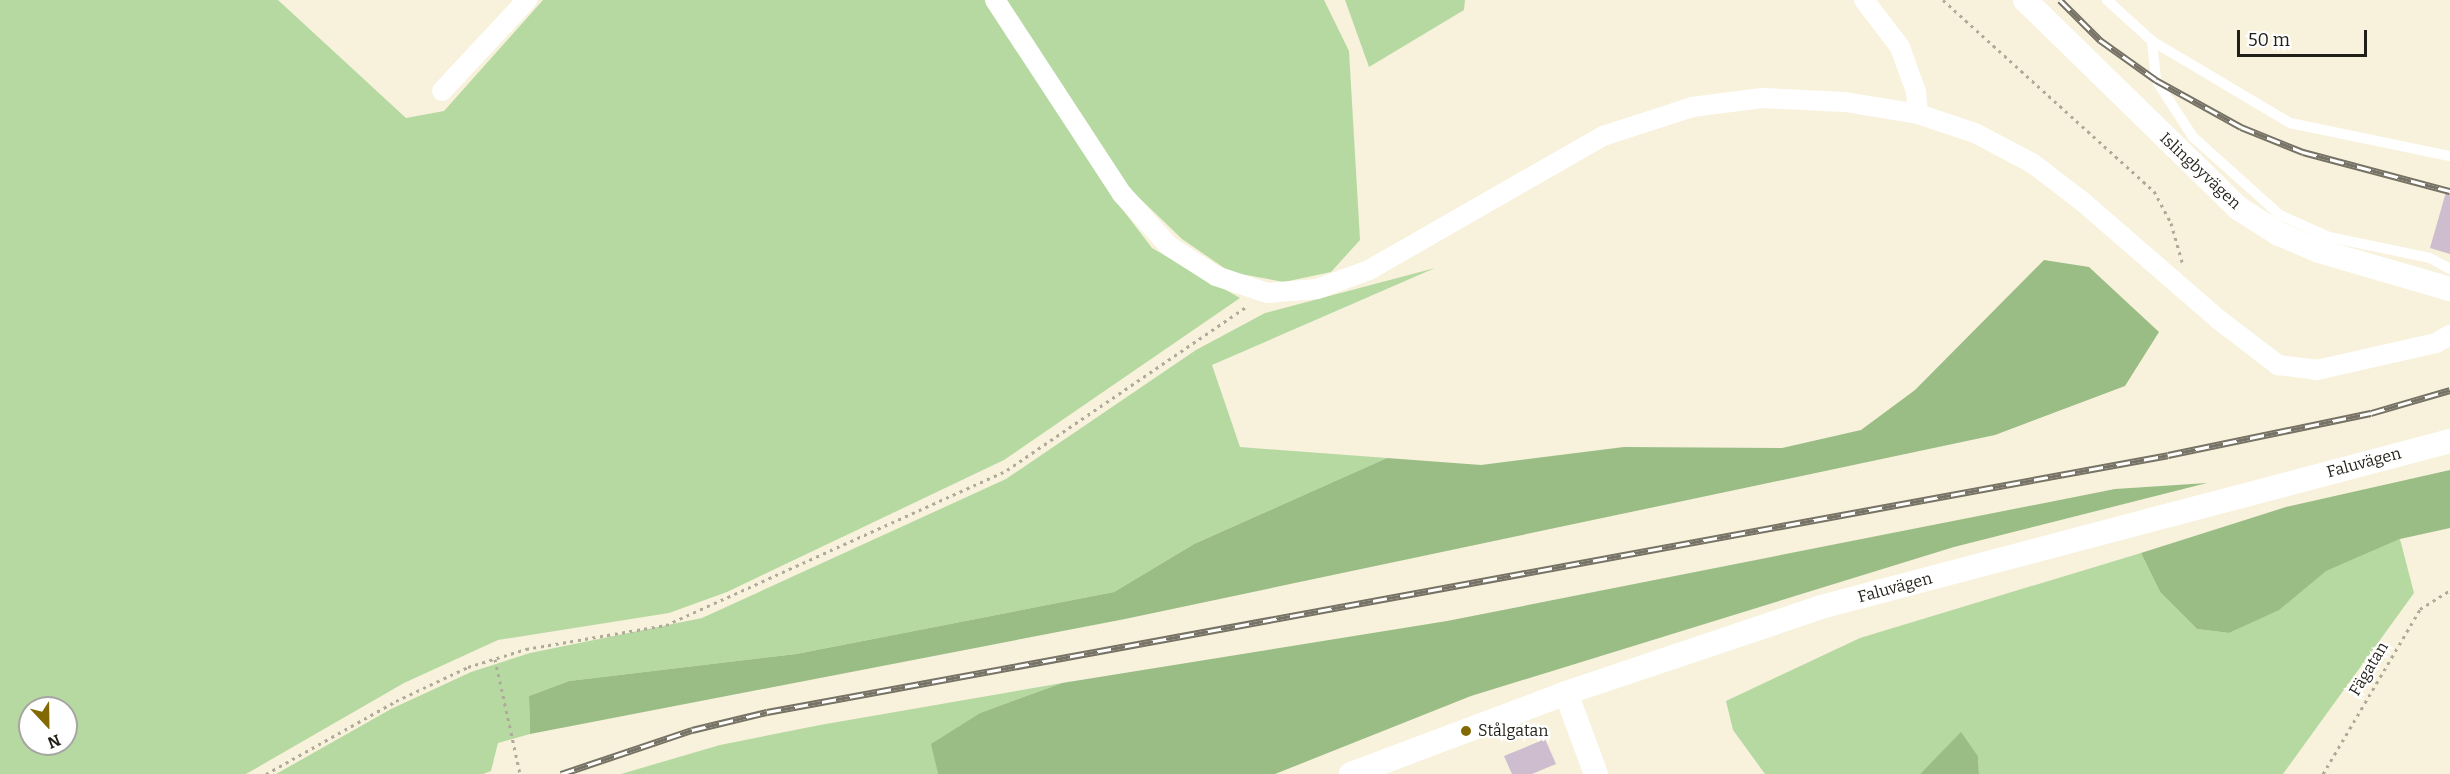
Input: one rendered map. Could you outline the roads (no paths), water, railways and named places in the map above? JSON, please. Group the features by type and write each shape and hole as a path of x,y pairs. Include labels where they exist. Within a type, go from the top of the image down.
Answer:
{"street":[{"path":"442,91 527,0"},
{"path":"996,0 1129,203 1169,246 1216,276 1267,293 1317,289 1370,270 1603,136 1692,107 1762,98 1845,102 1918,114 1975,133 2032,163 2254,347 2292,369 2317,370 2436,343 2450,335"},
{"path":"1864,0 1900,47 1916,92 1918,114"},
{"name":"Islingbyvägen","path":"2025,0 2238,208 2279,234 2319,251 2450,289"},
{"name":"Faluvägen","path":"1352,774 1566,693 1821,607 2450,441"},
{"path":"1566,693 1596,774"}],"lane":[{"path":"2107,0 2152,41 2290,123 2450,156"},
{"path":"2152,41 2157,80 2193,137 2280,215 2329,237 2430,258 2450,269"}],"railway":[{"path":"2060,0 2100,40 2156,80 2241,127 2303,152 2450,191"},
{"path":"561,774 692,730 767,712 2168,455 2371,413 2450,390"}],"place":[{"name":"Stålgatan","path":"1466,731"}]}
